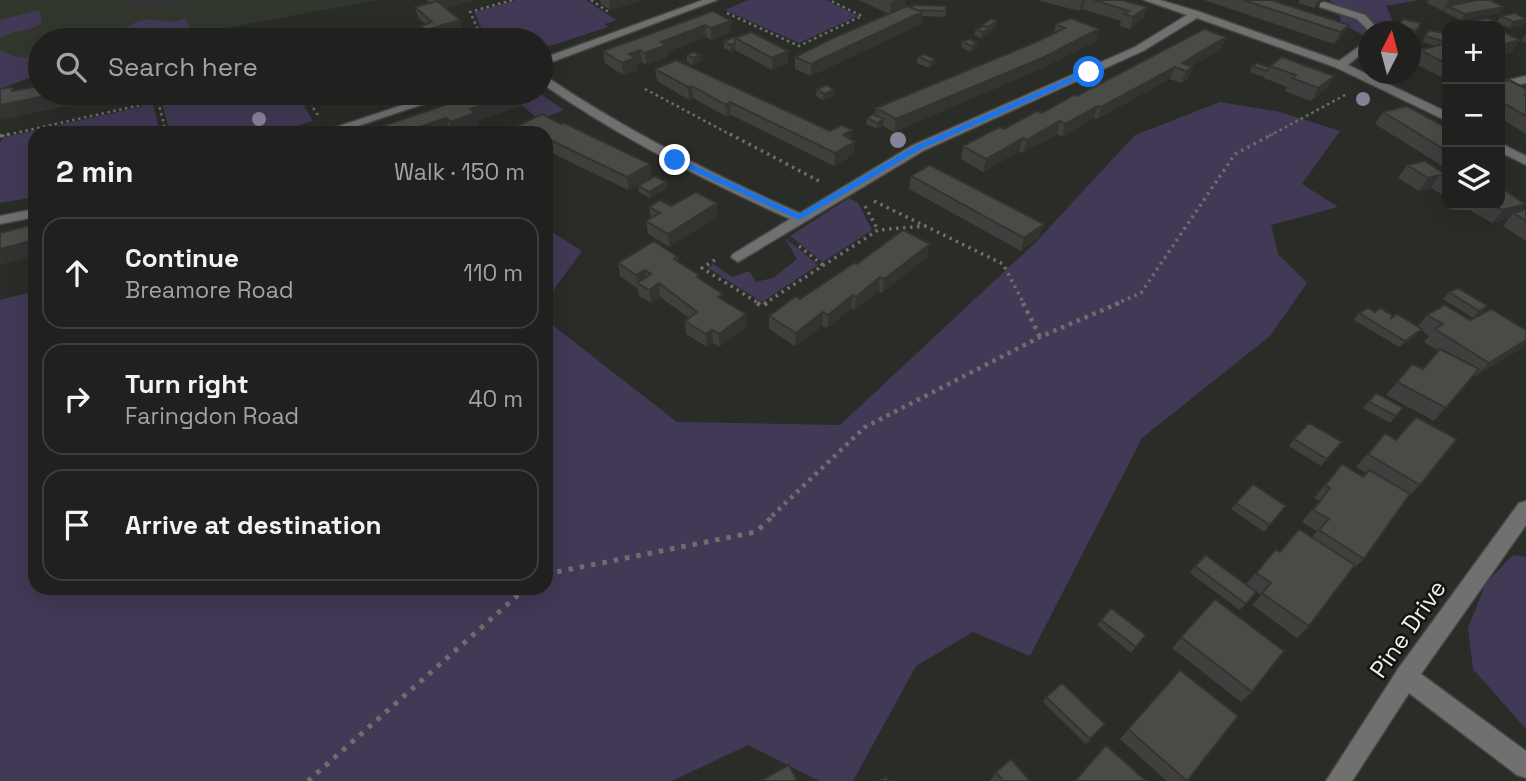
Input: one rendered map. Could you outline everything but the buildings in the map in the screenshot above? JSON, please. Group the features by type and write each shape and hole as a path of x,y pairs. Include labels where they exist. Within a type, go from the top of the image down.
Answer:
{"street":[{"path":"1149,0 1288,43 1358,72"},
{"path":"553,59 708,1"},
{"path":"1324,5 1368,21"},
{"path":"738,257 799,218 954,130 1139,48 1196,14"},
{"path":"1341,65 1358,51"},
{"path":"1505,85 1526,79"},
{"path":"1386,84 1442,114"},
{"path":"553,86 622,133 719,183 799,218"},
{"path":"1426,105 1442,101"},
{"path":"346,126 412,105"},
{"path":"1502,147 1526,161"},
{"path":"0,220 28,214"},
{"name":"Pine Drive","path":"1338,781 1406,677 1523,518"},
{"path":"1406,677 1526,766"}],"path":[{"path":"477,28 470,12 512,0"},
{"path":"708,1 799,46 862,16 829,0"},
{"path":"553,573 756,532 865,427 1041,337 1141,293 1235,154 1367,84"},
{"path":"645,89 849,192 1003,264 1041,337"},
{"path":"45,126 140,105"},
{"path":"159,105 164,126"},
{"path":"0,136 28,130"},
{"path":"849,192 878,230"},
{"path":"723,254 702,268 762,306 878,230 925,226"},
{"path":"307,781 518,595"}],"shaded area":[{"path":"0,0 377,0 226,28 28,28 28,63 0,68"},
{"path":"516,0 586,0 616,20 605,24 608,27 553,45 553,28 481,28 474,12"},
{"path":"748,0 826,0 858,16 799,43 725,10"},
{"path":"1329,0 1420,0 1386,6 1393,21 1358,21 1358,32 1341,23 1339,6"},
{"path":"39,10 42,23 0,38 0,20"},
{"path":"186,18 190,28 125,28 143,20"},
{"path":"0,50 16,57 28,58 28,78 0,89"},
{"path":"1220,102 1280,112 1340,131 1302,184 1338,207 1271,225 1278,254 1307,283 1270,336 1142,438 1030,656 973,632 916,666 853,781 819,781 748,745 672,781 0,781 0,300 28,293 28,595 553,595 553,325 677,422 840,425 1035,243 1135,135"},
{"path":"553,103 564,110 539,120 522,105 553,105"},
{"path":"153,105 158,126 54,126"},
{"path":"163,105 304,105 313,121 296,126 168,126"},
{"path":"28,132 28,198 0,203 0,142 5,137"},
{"path":"849,198 858,203 872,230 823,262 790,236"},
{"path":"553,232 582,251 553,290"},
{"path":"785,238 818,265 762,302 708,268 713,264 733,277 749,271 756,282 773,278 797,259"},
{"path":"1513,555 1526,557 1526,729 1473,669 1468,628 1486,583"}],"route":[{"path":"675,160 719,183 799,218 918,148 1089,72"}]}
